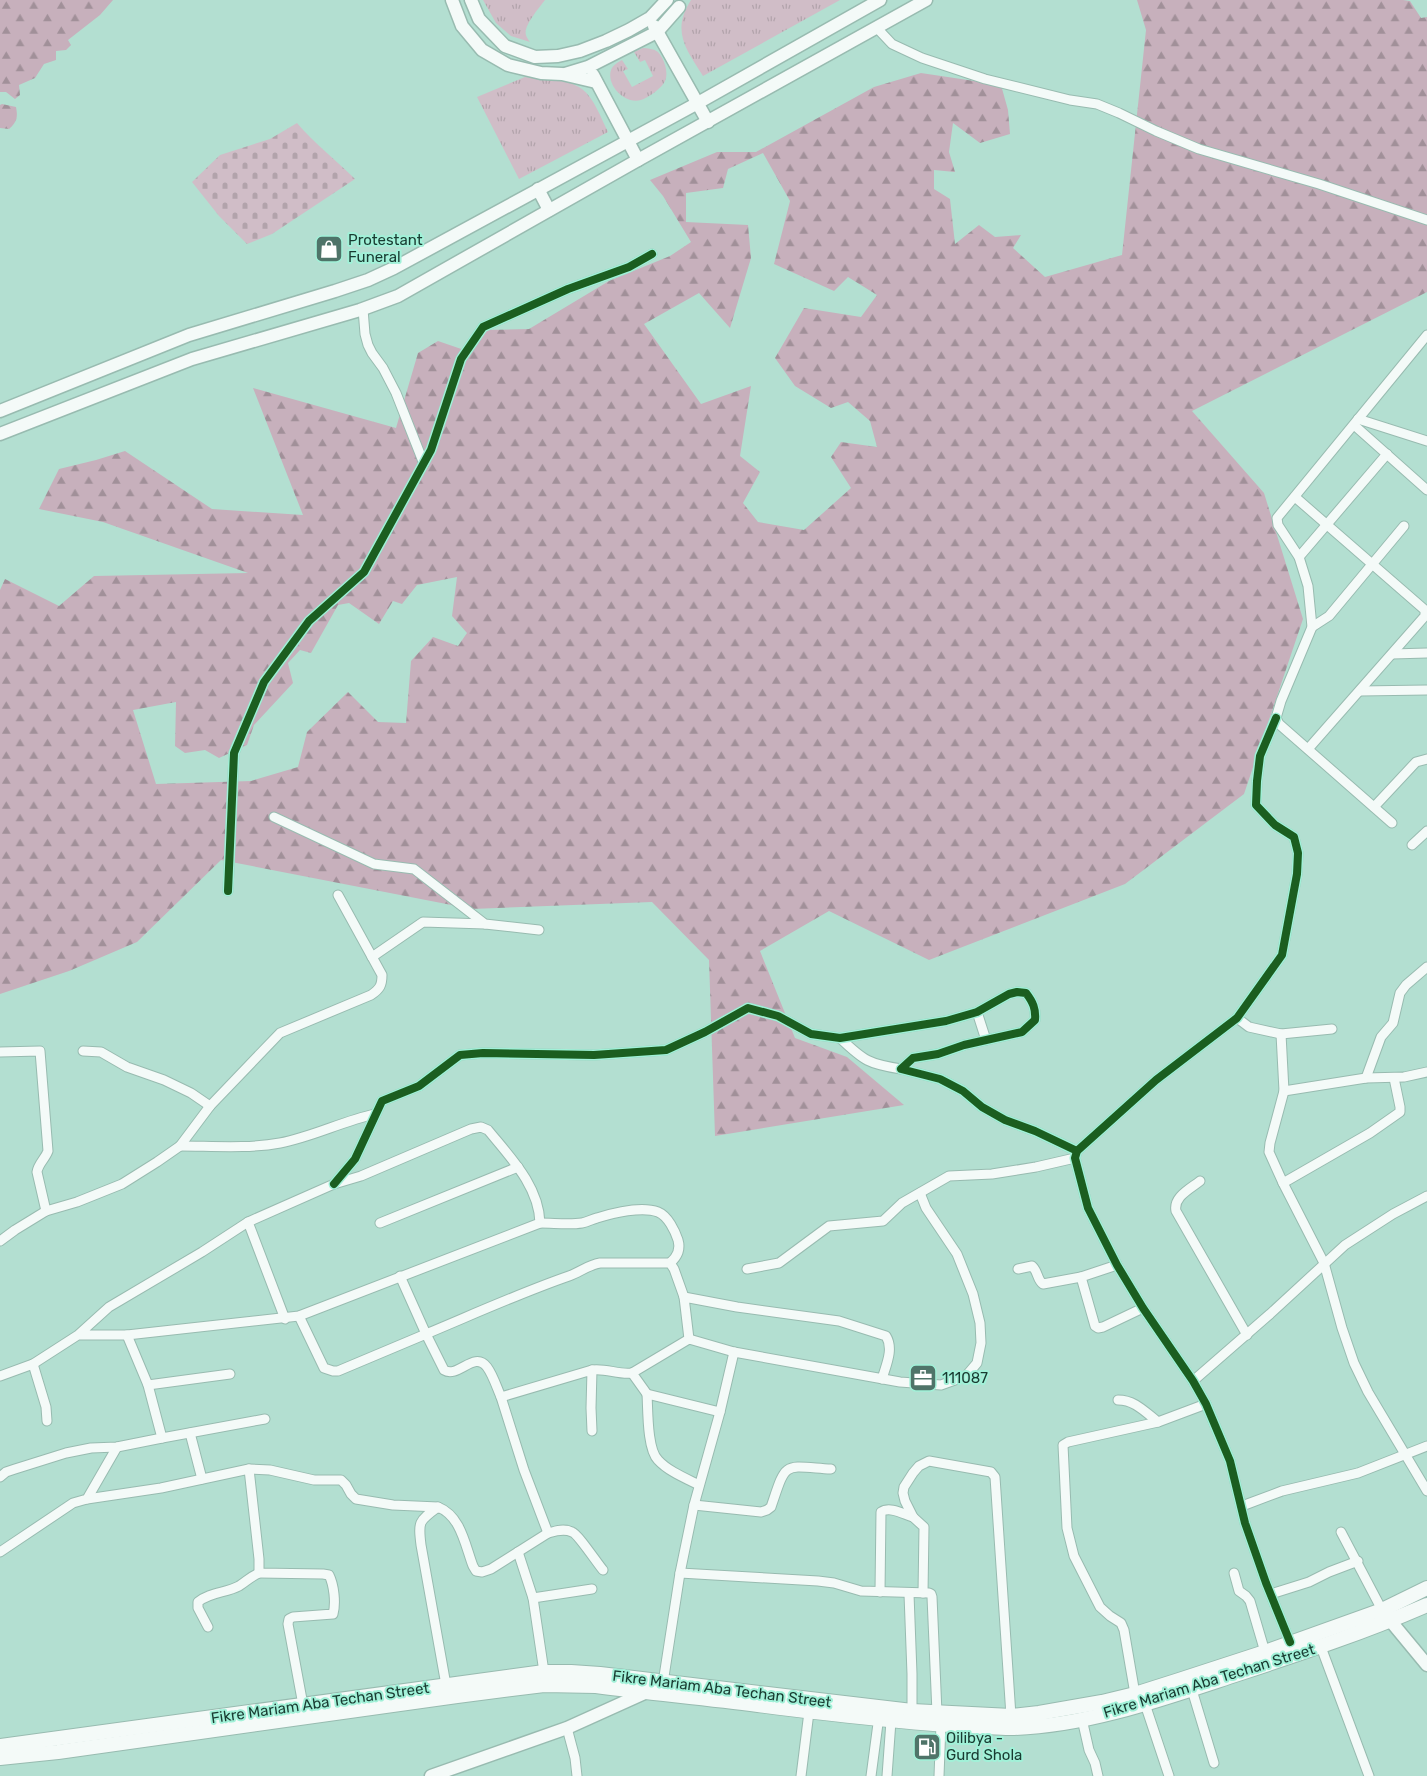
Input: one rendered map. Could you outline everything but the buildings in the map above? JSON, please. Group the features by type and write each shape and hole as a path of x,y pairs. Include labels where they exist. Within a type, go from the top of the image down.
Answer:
{"main road":[{"path":"452,0 462,26 482,50 508,65 596,82"},
{"path":"471,0 478,19 505,46 535,57 558,56 580,51 629,30 650,18 667,0"},
{"path":"0,410 189,335 335,292 394,268 696,104 880,0"},
{"path":"0,434 192,359 364,309 405,292 926,0"},
{"path":"562,74 588,67 657,32 681,4"},
{"path":"669,53 669,32 681,4"},
{"path":"650,18 696,104 708,122"},
{"path":"580,51 638,160"},
{"path":"538,189 550,210"},
{"name":"Fikre Mariam Aba Techan Street","path":"0,1746 108,1739 544,1685 596,1686 646,1692 790,1703 809,1712 939,1719 1015,1728 1082,1719 1140,1699 1321,1647 1386,1616 1427,1588"},
{"name":"Fikre Mariam Aba Techan Street","path":"1185,1687 1290,1642 1427,1604"},
{"path":"1386,1616 1427,1665"},
{"name":"Fikre Mariam Aba Techan Street","path":"0,1758 303,1705 544,1672 600,1674 663,1682 883,1716 912,1711 939,1719 1011,1716 1140,1699"},
{"path":"431,1776 567,1728 646,1692 663,1682"},
{"path":"465,1776 476,1761"}],"street":[{"path":"876,27 892,44 922,58 985,79 1070,100 1097,104 1119,112 1185,144 1319,184 1427,220"},
{"path":"228,892 234,753 264,682 309,620 364,572 431,450 461,358 483,327 568,289 629,267 652,254"},
{"path":"364,309 365,334 368,345 396,393 424,464"},
{"path":"747,1269 779,1263 829,1226 882,1221 902,1203 949,1176 1036,1167 1076,1154 1156,1080 1237,1018 1282,955 1297,874 1298,853 1294,837 1274,825 1256,805 1260,756 1312,626 1308,586 1299,557 1278,525 1277,518 1427,335"},
{"path":"1356,422 1427,441"},
{"path":"1356,422 1387,454 1427,490"},
{"path":"1299,557 1387,454"},
{"path":"1295,497 1425,610 1426,616 1308,749"},
{"path":"1312,626 1329,616 1404,526"},
{"path":"1392,654 1427,653"},
{"path":"1360,691 1427,690"},
{"path":"1276,718 1279,724 1392,823"},
{"path":"1374,807 1416,762 1427,759"},
{"path":"274,817 374,864 414,869 486,924"},
{"path":"1412,845 1427,831"},
{"path":"0,1241 46,1211 77,1202 122,1184 180,1146 210,1106 280,1033 372,995 379,990 382,984 382,975 338,895"},
{"path":"372,957 422,922 443,921 539,930"},
{"path":"1366,1078 1381,1037 1393,1023 1400,993 1406,985 1427,967"},
{"path":"334,1184 355,1160 382,1101 419,1086 460,1056 483,1053 594,1056 666,1050 705,1032 748,1008 778,1016 811,1034 840,1038 937,1022 977,1012 1009,994 1026,993 1032,1001 1036,1012 1035,1020 1022,1032 938,1054 913,1058 901,1069"},
{"path":"977,1012 986,1040"},
{"path":"1237,1018 1249,1027 1281,1034 1332,1029"},
{"path":"1281,1034 1284,1091 1269,1152 1324,1263 1354,1363 1368,1392 1427,1491"},
{"path":"840,1038 858,1056 876,1065 940,1079 963,1091 982,1107 1005,1120 1035,1131 1076,1154 1088,1208 1117,1265 1206,1404 1230,1461 1245,1522 1290,1642"},
{"path":"83,1050 101,1052 127,1067 191,1092 210,1106"},
{"path":"0,1052 40,1051 48,1151 37,1172 46,1211"},
{"path":"1284,1091 1366,1078 1394,1078 1427,1072"},
{"path":"1283,1183 1370,1133 1400,1112 1394,1078"},
{"path":"180,1146 242,1146 278,1143 375,1114"},
{"path":"0,1376 33,1364 78,1335 109,1307 202,1252 248,1222 334,1184 361,1176 471,1129 481,1127 488,1130 518,1167 532,1190 539,1210 540,1223"},
{"path":"380,1223 518,1167"},
{"path":"1200,1181 1178,1199 1175,1205 1176,1211 1247,1335"},
{"path":"501,1397 592,1370 598,1369 632,1374 689,1339 734,1352 900,1382 941,1385 966,1376 977,1363 981,1343 980,1324 973,1294 957,1254 926,1208 920,1193"},
{"path":"1193,1381 1247,1335 1345,1245 1393,1214 1427,1196"},
{"path":"78,1335 127,1335 299,1316 540,1223 576,1224 623,1212 646,1210 659,1212 665,1217 678,1239 678,1254 670,1263 600,1263 591,1265 577,1273 535,1287 426,1334 333,1371 324,1368 299,1316"},
{"path":"248,1222 285,1318"},
{"path":"670,1263 684,1297 689,1339"},
{"path":"1018,1269 1032,1266 1040,1282 1043,1284 1081,1277 1117,1265"},
{"path":"400,1276 444,1370 448,1373 453,1373 471,1362 483,1363 488,1368 501,1397 524,1470 548,1533"},
{"path":"1081,1277 1098,1328 1143,1308"},
{"path":"684,1297 737,1307 839,1321 886,1336 890,1342 890,1349 882,1379"},
{"path":"127,1335 148,1385 162,1438"},
{"path":"663,1682 680,1573 694,1505 720,1412 734,1352"},
{"path":"33,1364 46,1407 48,1421"},
{"path":"592,1370 592,1430"},
{"path":"148,1385 230,1374"},
{"path":"632,1374 647,1394 651,1442 656,1459 699,1485"},
{"path":"647,1394 720,1412"},
{"path":"1118,1400 1128,1400 1134,1403 1158,1422"},
{"path":"1169,1776 1140,1699 1121,1623 1100,1607 1074,1556 1067,1528 1063,1445 1068,1442 1158,1422 1206,1404"},
{"path":"0,1477 6,1472 66,1453 265,1420"},
{"path":"190,1433 202,1479"},
{"path":"87,1499 116,1446"},
{"path":"1242,1506 1282,1491 1358,1473 1427,1446"},
{"path":"923,1593 924,1528 913,1517 904,1501 904,1487 913,1472 919,1466 929,1461 991,1472 995,1478 1011,1716"},
{"path":"694,1505 761,1512 771,1507 782,1475 787,1469 794,1466 831,1469"},
{"path":"0,1552 74,1503 87,1499 162,1488 249,1469 270,1470 314,1480 341,1480 356,1498 393,1505 438,1508 448,1511 454,1519 476,1571 482,1572 490,1569 548,1533 558,1530 572,1531 603,1570"},
{"path":"249,1469 259,1574"},
{"path":"438,1508 421,1520 419,1528 446,1685"},
{"path":"880,1592 881,1512 884,1509 891,1510 913,1517"},
{"path":"1341,1532 1386,1616"},
{"path":"518,1552 534,1598 544,1672"},
{"path":"1271,1594 1308,1582 1358,1561"},
{"path":"680,1573 818,1581 861,1591 909,1594 929,1593 932,1597 939,1719 939,1776"},
{"path":"1234,1573 1239,1591 1250,1601 1265,1652"},
{"path":"208,1627 198,1608 198,1602 205,1596 240,1585 249,1577 259,1574 330,1575 332,1580 333,1614 293,1617 289,1620 303,1705"},
{"path":"534,1598 592,1589"},
{"path":"909,1594 912,1711"},
{"path":"1321,1647 1369,1776"},
{"path":"1185,1687 1214,1763"},
{"path":"801,1776 809,1712"},
{"path":"871,1776 883,1716"},
{"path":"883,1716 886,1776"},
{"path":"1082,1719 1089,1750 1098,1776"},
{"path":"567,1728 575,1758 577,1776"}],"green space":[{"path":"0,0 113,0 100,15 68,40 71,45 66,50 56,51 56,60 44,64 35,78 19,85 20,95 15,99 6,92 0,92"},
{"path":"483,0 545,0 527,27 526,35 530,42 511,36 496,23"},
{"path":"691,0 840,0 703,76 683,40 682,21"},
{"path":"1137,0 1410,1 1421,18 1427,17 1427,292 1192,411 1264,493 1303,619 1244,794 1125,884 929,960 829,911 760,951 795,1038 847,1057 904,1105 715,1136 709,960 652,902 472,909 221,860 137,942 69,971 0,994 0,590 5,579 59,606 94,576 248,573 103,522 39,509 59,469 125,451 212,509 303,515 253,388 396,428 418,353 438,341 470,352 486,330 529,329 609,281 670,256 691,242 663,196 650,180 717,152 756,152 874,87 921,73 1001,85 1008,110 1010,134 980,143 953,123 949,152 955,172 934,170 934,189 950,199 955,244 979,225 995,237 1021,235 1013,248 1045,277 1122,255 1146,30","holes":["763,153 790,201 774,264 834,291 848,277 877,295 861,317 804,308 775,358 795,386 831,408 848,402 870,421 877,447 841,442 831,457 851,488 804,530 758,522 743,503 760,472 740,456 751,386 701,404 644,324 699,293 730,328 751,258 748,225 686,222 686,193 723,188 728,169","457,577 452,616 467,633 458,646 433,637 411,661 406,723 378,722 348,692 307,732 298,767 251,781 156,784 133,710 176,702 175,746 185,753 205,750 219,758 247,745 254,725 293,683 288,663 300,650 311,653 338,605 349,603 379,624 393,601 402,604 417,585"]},
{"path":"643,48 649,48 658,52 664,62 666,78 661,87 647,97 635,101 629,100 618,92 611,82 611,70 614,65 622,60 628,69 623,71 632,87 653,76 645,60 640,62 634,52"},
{"path":"525,77 562,81 576,85 594,103 608,132 519,179 477,97"},
{"path":"0,105 16,107 16,119 9,129 0,128"},
{"path":"297,123 355,179 272,234 247,244 219,216 192,182 220,155 270,139"}],"cycle path":[{"path":"228,891 234,753 264,682 309,621 364,572 431,450 461,359 483,327 568,289 629,267 652,254"},
{"path":"1276,718 1260,756 1256,805 1275,825 1294,837 1298,853 1297,874 1282,955 1237,1018 1156,1080 1077,1151 1075,1158 1088,1208 1117,1265 1206,1404 1230,1461 1245,1523 1266,1583 1290,1642"},
{"path":"334,1184 355,1159 382,1101 419,1086 460,1055 483,1053 594,1055 666,1050 705,1032 748,1008 778,1016 811,1034 840,1038 946,1021 977,1012 1009,994 1017,992 1026,993 1035,1012 1035,1020 1022,1032 964,1045 938,1054 913,1058 901,1069 940,1079 963,1091 982,1107 1005,1120 1035,1131 1077,1151"}],"place":[{"name":"Protestant Funeral","path":"329,249"},
{"name":"111087","path":"923,1378"},
{"name":"Oilibya - Gurd Shola","path":"927,1747"}]}
